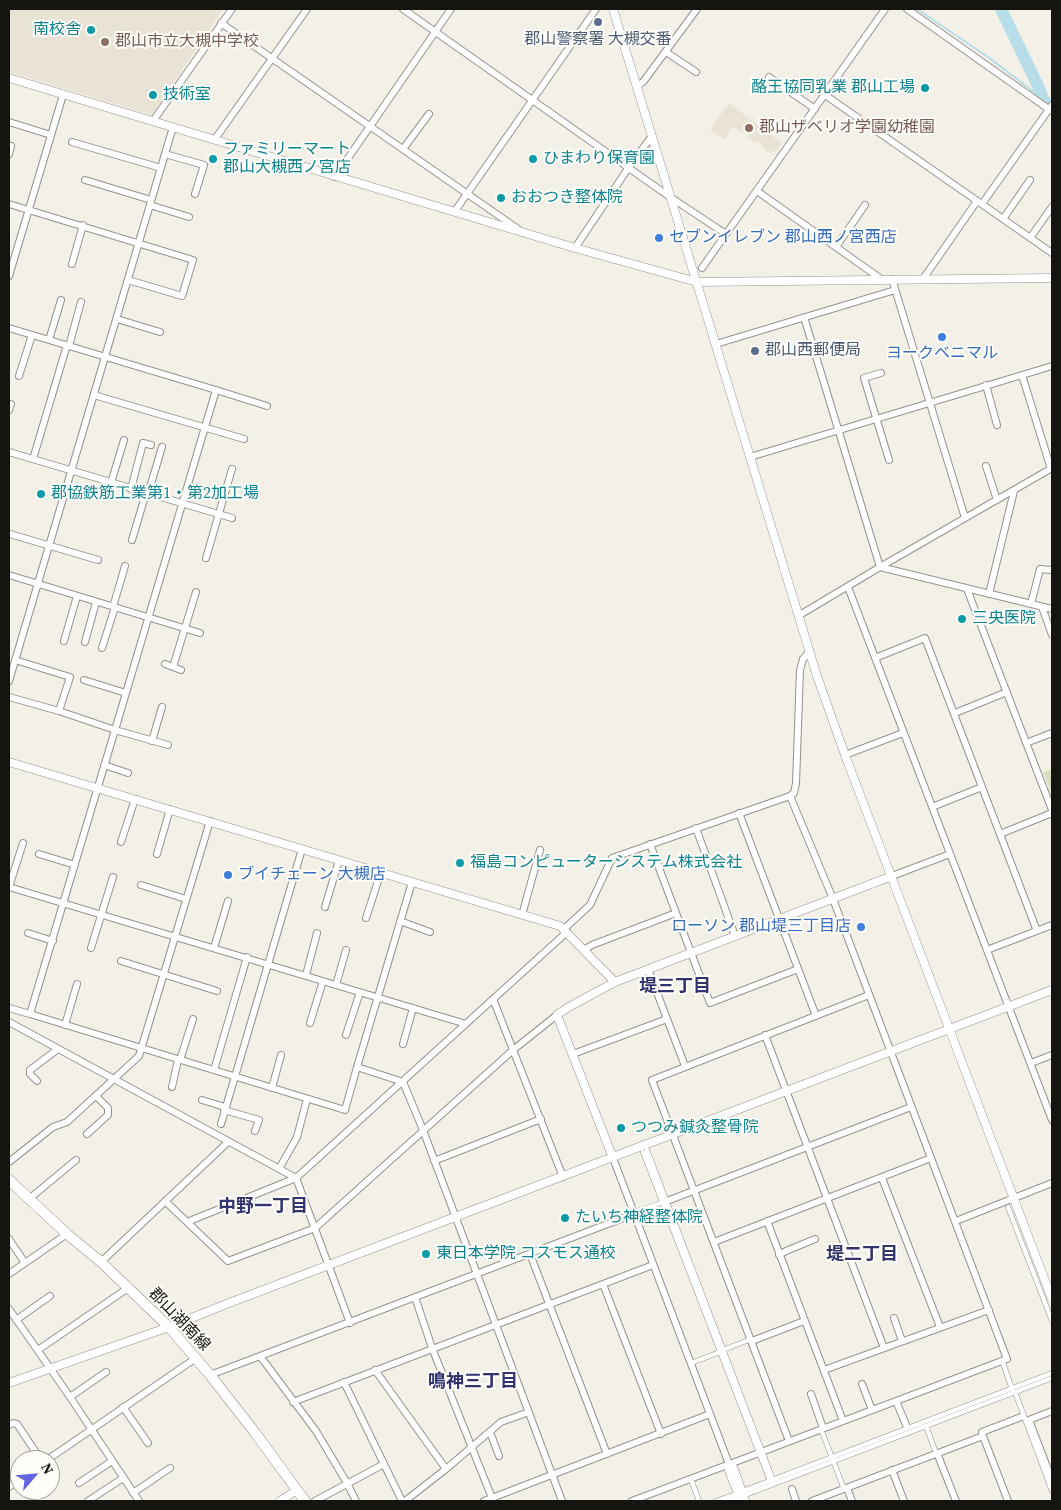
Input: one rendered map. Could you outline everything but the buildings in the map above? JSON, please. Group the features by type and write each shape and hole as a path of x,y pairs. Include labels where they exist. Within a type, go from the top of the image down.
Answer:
{"main road":[{"name":"郡山湖南線","path":"9,1180 67,1234 101,1262 169,1327 254,1430 305,1501"}],"street":[{"path":"153,121 232,9"},
{"path":"215,139 307,9"},
{"path":"403,9 670,197 726,234"},
{"path":"335,177 451,9"},
{"path":"455,212 596,9"},
{"path":"613,9 809,652 845,754 1052,1299"},
{"path":"637,86 643,82 697,9"},
{"path":"702,268 885,9"},
{"path":"907,9 1051,108 923,279"},
{"path":"222,23 523,232"},
{"path":"666,52 696,72"},
{"path":"769,77 815,109"},
{"path":"9,78 335,177 697,282 1052,278"},
{"path":"9,276 63,95"},
{"path":"825,95 1052,254"},
{"path":"403,149 429,114"},
{"path":"9,122 51,135"},
{"path":"9,681 173,128"},
{"path":"575,248 652,136"},
{"path":"72,142 161,168"},
{"path":"9,154 11,146"},
{"path":"166,154 204,166 196,194"},
{"path":"85,180 189,217"},
{"path":"1003,219 1030,180"},
{"path":"757,190 881,279"},
{"path":"9,204 193,260 182,296 128,280"},
{"path":"836,247 865,205"},
{"path":"1030,238 1052,207"},
{"path":"72,264 83,225"},
{"path":"892,279 965,518"},
{"path":"716,344 895,290"},
{"path":"49,340 61,300"},
{"path":"33,459 81,302"},
{"path":"804,318 880,567"},
{"path":"117,319 160,332"},
{"path":"9,328 267,406"},
{"path":"19,376 32,335"},
{"path":"750,457 1052,366"},
{"path":"881,373 864,378 889,460"},
{"path":"798,616 1051,468 1022,374"},
{"path":"986,385 998,425"},
{"path":"30,1014 216,390"},
{"path":"94,395 244,439"},
{"path":"111,483 124,440"},
{"path":"131,489 143,443 151,445"},
{"path":"132,540 162,447"},
{"path":"9,452 232,518"},
{"path":"986,466 997,500"},
{"path":"206,558 232,469"},
{"path":"989,594 1014,491"},
{"path":"10,534 98,560"},
{"path":"102,648 125,566"},
{"path":"880,567 1052,610"},
{"path":"1031,604 1040,569 1052,570"},
{"path":"9,575 200,633"},
{"path":"848,587 1051,1115"},
{"path":"967,589 1052,812 1000,834"},
{"path":"173,667 196,592"},
{"path":"64,641 76,596"},
{"path":"85,642 96,602"},
{"path":"1042,607 1052,635"},
{"path":"876,658 925,638 1037,931"},
{"path":"187,1222 296,1178 403,1082 565,931 590,905 612,858 794,793 796,783 800,670 803,659 809,652"},
{"path":"15,660 70,677 60,711"},
{"path":"165,664 182,670"},
{"path":"84,680 126,694"},
{"path":"955,713 1007,692"},
{"path":"9,697 168,745"},
{"path":"152,741 162,707"},
{"path":"845,754 903,732"},
{"path":"1026,743 1052,733"},
{"path":"9,762 560,926 615,982"},
{"path":"104,765 128,772"},
{"path":"932,807 982,787"},
{"path":"632,1501 730,1467 789,1440 1007,1359 833,899 790,796"},
{"path":"121,842 135,799"},
{"path":"157,854 170,809"},
{"path":"739,814 816,1016"},
{"path":"9,1162 53,1126 67,1122 138,1058 210,821"},
{"path":"696,828 735,936"},
{"path":"23,843 9,887 466,1024"},
{"path":"650,844 710,1003 798,969"},
{"path":"221,1124 302,849"},
{"path":"522,915 540,850"},
{"path":"39,854 75,865"},
{"path":"165,1201 228,1261 315,1228 423,1130 557,1015 615,982 950,854"},
{"path":"325,907 339,860"},
{"path":"366,918 381,872"},
{"path":"91,948 113,877"},
{"path":"9,1008 345,1110 412,882"},
{"path":"141,885 186,899"},
{"path":"214,948 228,901"},
{"path":"584,950 592,945 676,914"},
{"path":"400,921 430,932"},
{"path":"987,950 1052,925"},
{"path":"28,933 52,941"},
{"path":"306,975 317,933"},
{"path":"336,985 346,950"},
{"path":"214,1070 247,958"},
{"path":"121,961 217,990"},
{"path":"648,969 685,1066"},
{"path":"310,1023 323,981"},
{"path":"65,1025 77,984"},
{"path":"9,1383 169,1327 455,1216 563,1177 1052,990"},
{"path":"346,1035 360,992"},
{"path":"789,1440 652,1080 869,995"},
{"path":"493,999 563,1177"},
{"path":"403,1044 413,1008"},
{"path":"557,1015 612,1158 635,1212 653,1265 741,1497"},
{"path":"172,1087 178,1060 181,1057 193,1019"},
{"path":"573,1054 667,1019"},
{"path":"9,1023 296,1178 350,1323"},
{"path":"765,1035 884,1348"},
{"path":"37,1082 30,1074 30,1070 58,1048"},
{"path":"272,1088 281,1055"},
{"path":"1031,1063 1052,1055"},
{"path":"357,1067 403,1082 423,1130 562,1501"},
{"path":"87,1134 108,1115 108,1108 96,1096"},
{"path":"279,1169 297,1137 307,1099"},
{"path":"202,1100 258,1120 255,1131"},
{"path":"210,1375 530,1254 635,1212 656,1206 808,1148 911,1107"},
{"path":"434,1161 541,1119"},
{"path":"101,1262 228,1142"},
{"path":"645,1151 771,1481"},
{"path":"714,1242 931,1158"},
{"path":"29,1199 76,1160"},
{"path":"882,1178 940,1327"},
{"path":"956,1221 1052,1183"},
{"path":"1008,1206 1052,1321"},
{"path":"766,1221 843,1421"},
{"path":"9,1274 67,1234"},
{"path":"9,1239 25,1263"},
{"path":"779,1255 815,1239"},
{"path":"530,1254 607,1454"},
{"path":"294,1402 653,1265"},
{"path":"602,1284 661,1434"},
{"path":"38,1350 128,1288"},
{"path":"16,1320 50,1296"},
{"path":"415,1297 432,1348 492,1498"},
{"path":"9,1309 139,1501"},
{"path":"824,1370 988,1310"},
{"path":"894,1318 902,1341"},
{"path":"694,1362 804,1321"},
{"path":"260,1356 316,1431 348,1483 356,1501"},
{"path":"60,1451 196,1358"},
{"path":"1002,1360 1052,1491"},
{"path":"374,1370 446,1469"},
{"path":"70,1397 106,1372"},
{"path":"716,1501 741,1497 771,1481 926,1426 1052,1373"},
{"path":"727,1501 1014,1390 1052,1378"},
{"path":"344,1382 403,1501 446,1469 501,1422 529,1412"},
{"path":"862,1384 872,1410"},
{"path":"811,1394 833,1460 852,1501"},
{"path":"896,1401 907,1427"},
{"path":"123,1407 148,1444"},
{"path":"1052,1411 1029,1420 1052,1480"},
{"path":"484,1501 710,1414"},
{"path":"1008,1501 982,1432 1021,1417"},
{"path":"9,1425 17,1424 34,1450"},
{"path":"926,1426 956,1501"},
{"path":"490,1432 499,1456"},
{"path":"812,1501 983,1436"},
{"path":"79,1483 112,1460"},
{"path":"315,1501 384,1464"},
{"path":"730,1467 741,1497"},
{"path":"133,1493 170,1468"},
{"path":"892,1470 904,1501"},
{"path":"88,1501 123,1478"},
{"path":"691,1479 699,1501"},
{"path":"792,1489 796,1501"},
{"path":"280,1501 297,1490"}],"shaded area":[{"name":"郡山市立大槻中学校","path":"12,9 223,9 152,115 9,72 9,11"},
{"name":"郡山ザベリオ学園幼稚園","path":"729,103 782,143 775,152 772,150 770,153 762,147 763,145 747,137 749,135 744,131 742,133 733,127 724,140 710,129"}],"green space":[{"path":"1052,769 1052,795 1043,772"}],"waterway":[{"path":"917,9 988,57 1043,99"},
{"path":"1001,9 1045,101"}],"place":[{"name":"郡山警察署 大槻交番","path":"598,22"},
{"name":"南校舎","path":"91,30"},
{"name":"郡山市立大槻中学校","path":"105,42"},
{"name":"酪王協同乳業 郡山工場","path":"925,88"},
{"name":"技術室","path":"153,95"},
{"name":"郡山ザベリオ学園幼稚園","path":"749,128"},
{"name":"ファミリーマート 郡山大槻西ノ宮店","path":"213,159"},
{"name":"ひまわり保育園","path":"533,159"},
{"name":"おおつき整体院","path":"501,198"},
{"name":"セブンイレブン 郡山西ノ宮西店","path":"659,238"},
{"name":"ヨークベニマル","path":"942,337"},
{"name":"郡山西郵便局","path":"755,351"},
{"name":"郡協鉄筋工業第1・第2加工場","path":"41,494"},
{"name":"三央医院","path":"962,619"},
{"name":"福島コンピューターシステム株式会社","path":"460,863"},
{"name":"ブイチェーン 大槻店","path":"228,875"},
{"name":"ローソン 郡山堤三丁目店","path":"861,927"},
{"name":"つつみ鍼灸整骨院","path":"621,1128"},
{"name":"たいち神経整体院","path":"565,1218"},
{"name":"東日本学院 コスモス通校","path":"426,1254"}],"district":[{"name":"堤三丁目","path":"675,987"},
{"name":"中野一丁目","path":"263,1207"},
{"name":"堤二丁目","path":"862,1255"},
{"name":"鳴神三丁目","path":"473,1382"}]}
